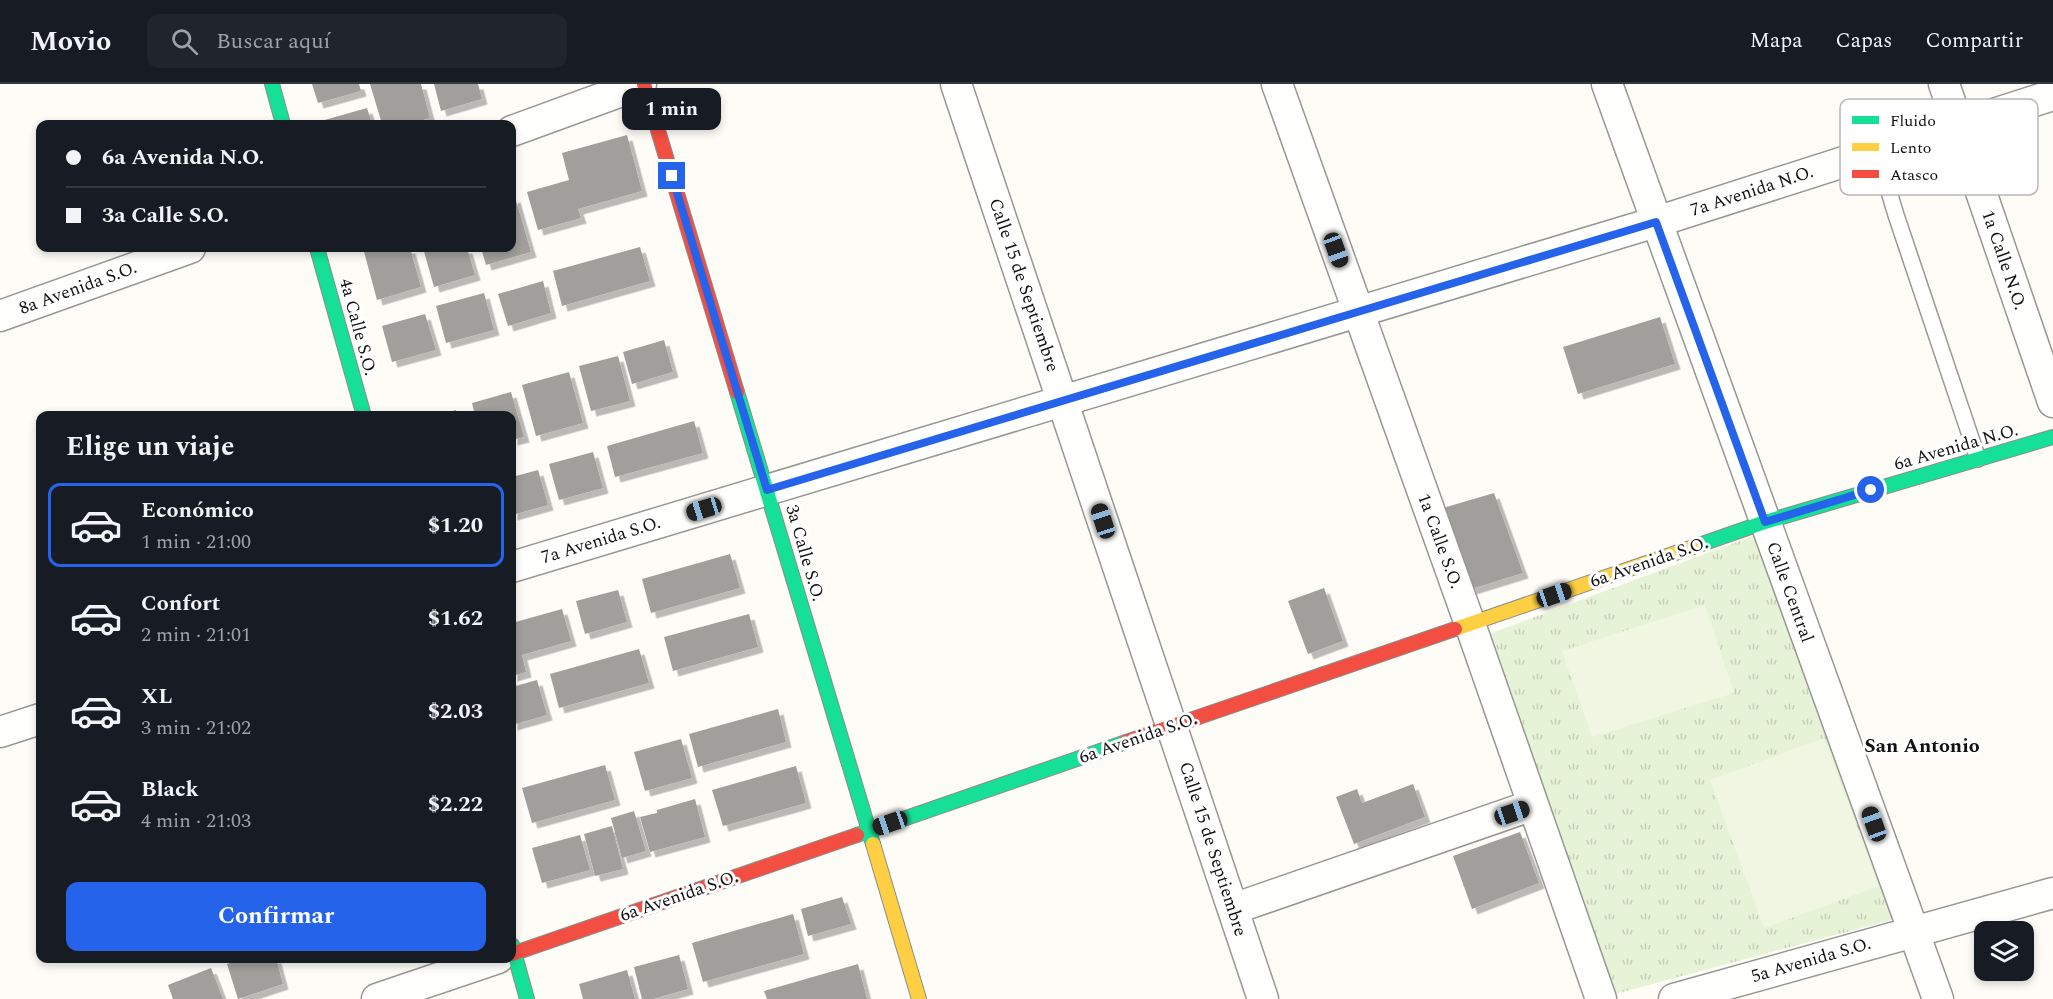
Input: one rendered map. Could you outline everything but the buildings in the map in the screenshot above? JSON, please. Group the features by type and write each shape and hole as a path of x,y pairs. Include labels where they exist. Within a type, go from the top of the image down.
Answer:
{"main road":[{"path":"272,84 282,120"},
{"name":"3a Calle S.O.","path":"643,84 919,999"},
{"name":"4a Calle S.O.","path":"318,252 363,411"},
{"name":"6a Avenida N.O.","path":"1765,522 2053,437"},
{"name":"6a Avenida S.O.","path":"516,951 1765,522"},
{"path":"513,963 526,999"}],"street":[{"path":"516,130 643,84"},
{"name":"Calle 15 de Septiembre","path":"956,84 1263,999"},
{"name":"1a Calle S.O.","path":"1277,84 1470,624 1600,999"},
{"name":"Calle Central","path":"1606,84 1938,999"},
{"name":"1a Calle N.O.","path":"1944,84 1949,99"},
{"name":"7a Avenida N.O.","path":"2038,100 2053,95"},
{"name":"7a Avenida N.O.","path":"1656,222 1840,164"},
{"name":"1a Calle N.O.","path":"1982,195 2053,402"},
{"name":"7a Avenida S.O.","path":"516,566 1656,222"},
{"name":"8a Avenida S.O.","path":"0,316 179,252"},
{"path":"0,732 36,720"},
{"path":"1233,909 1533,805"},
{"name":"5a Avenida S.O.","path":"1674,999 2053,893"},
{"name":"6a Avenida S.O.","path":"377,999 480,963"}],"lane":[{"path":"1890,195 1978,459"}],"green space":[{"path":"1764,532 1906,916 1615,994 1481,637"},
{"path":"1705,605 1734,693 1592,737 1562,651"},
{"path":"1824,738 1879,886 1764,928 1710,780"}],"traffic: fast":[{"path":"272,84 282,120"},
{"path":"318,252 363,411"},
{"path":"737,392 873,844"},
{"path":"1693,547 1765,522 2053,437"},
{"path":"857,835 1126,742"},
{"path":"516,959 527,999"}],"traffic: slow":[{"path":"1455,629 1693,547"},
{"path":"873,844 919,999"}],"traffic: jam":[{"path":"644,84 737,392"},
{"path":"1126,742 1455,629"},
{"path":"516,953 857,835"}],"district":[{"name":"San Antonio","path":"1922,746"}],"route":[{"path":"672,176 767,490 1656,222 1765,522 1871,490"}]}
